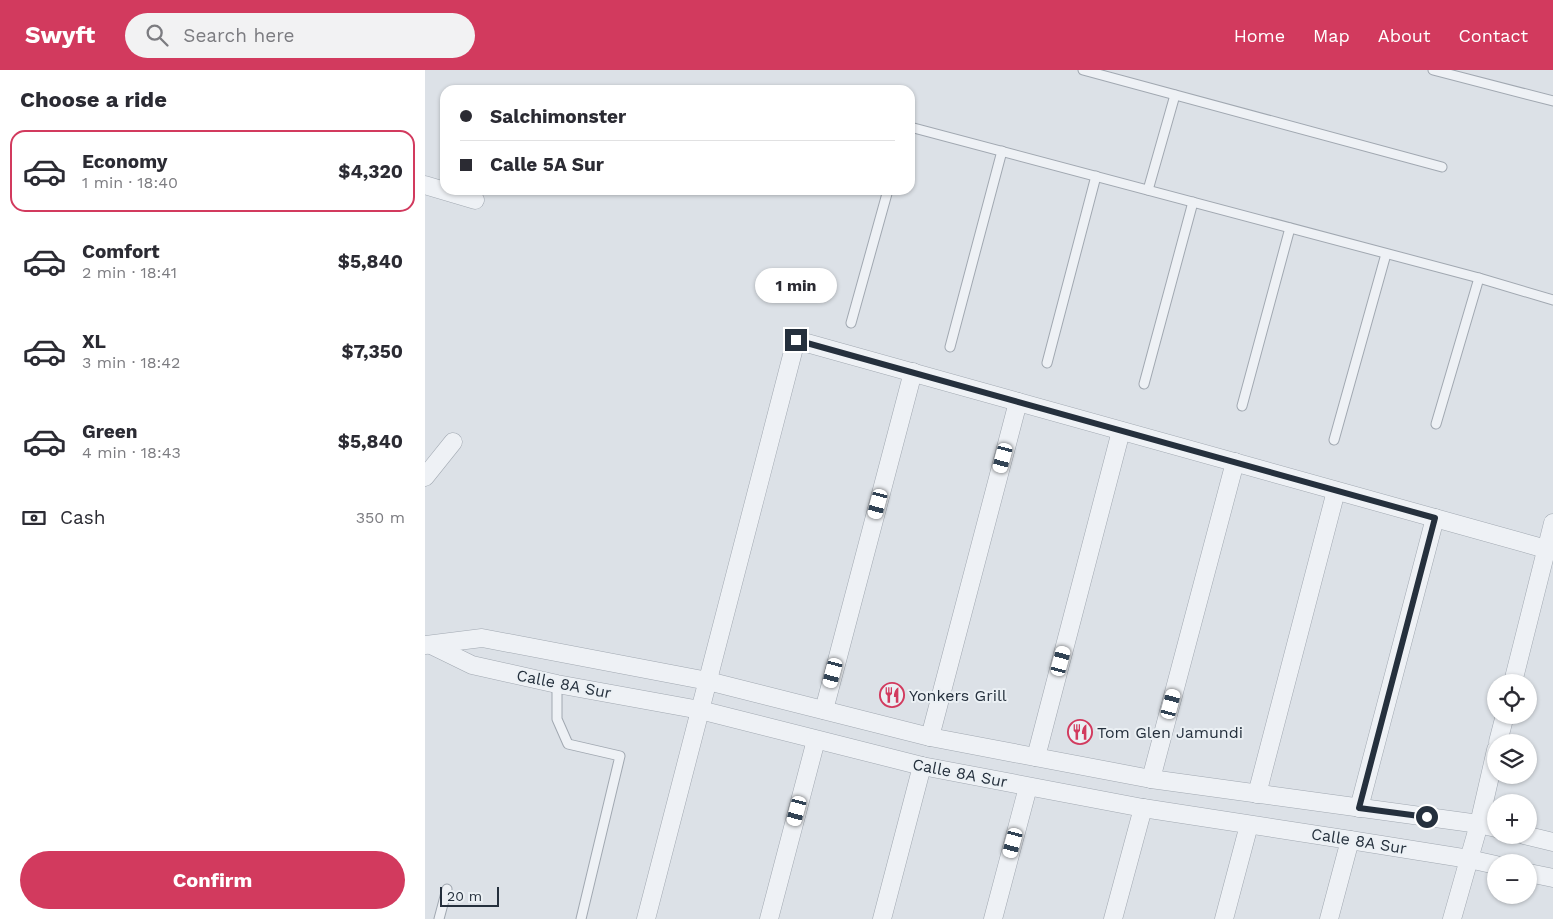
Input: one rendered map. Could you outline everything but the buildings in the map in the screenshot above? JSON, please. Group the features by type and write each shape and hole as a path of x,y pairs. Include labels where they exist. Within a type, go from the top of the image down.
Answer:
{"street":[{"path":"425,185 440,190"},
{"path":"458,195 475,200"},
{"path":"646,919 796,340 1546,549"},
{"path":"824,710 913,372"},
{"path":"929,737 1018,402"},
{"path":"1036,757 1121,431"},
{"path":"425,476 453,442"},
{"path":"1151,779 1235,462"},
{"path":"1257,794 1336,490"},
{"path":"1359,808 1435,518"},
{"path":"1515,674 1553,523"},
{"name":"Calle 8A Sur","path":"428,645 481,638 708,681 929,737 1151,779 1487,826"},
{"name":"Calle 8A Sur","path":"428,645 472,665 557,684 700,710 922,766 1143,808 1487,863"},
{"path":"769,919 816,740"},
{"path":"882,919 922,766"},
{"path":"1452,919 1488,784"},
{"path":"993,919 1028,786"},
{"path":"1113,919 1143,808"},
{"path":"1224,919 1249,825"},
{"path":"1537,838 1553,842"},
{"path":"1329,919 1350,840"},
{"path":"1537,875 1553,878"}],"lane":[{"path":"1083,70 1442,167"},
{"path":"1433,70 1553,101"},
{"path":"1148,190 1175,95"},
{"path":"915,128 1479,278 1553,300"},
{"path":"951,347 1002,152"},
{"path":"1047,363 1096,176"},
{"path":"851,323 887,195"},
{"path":"1143,384 1193,202"},
{"path":"1242,406 1290,228"},
{"path":"1334,440 1386,254"},
{"path":"1436,424 1479,278"},
{"path":"557,684 557,719 568,744 620,756 581,919"},
{"path":"439,919 447,889"}],"place":[{"name":"Yonkers Grill","path":"892,695"},
{"name":"Tom Glen Jamundi","path":"1080,732"}],"route":[{"path":"796,340 1435,518 1359,808 1427,817"}]}
